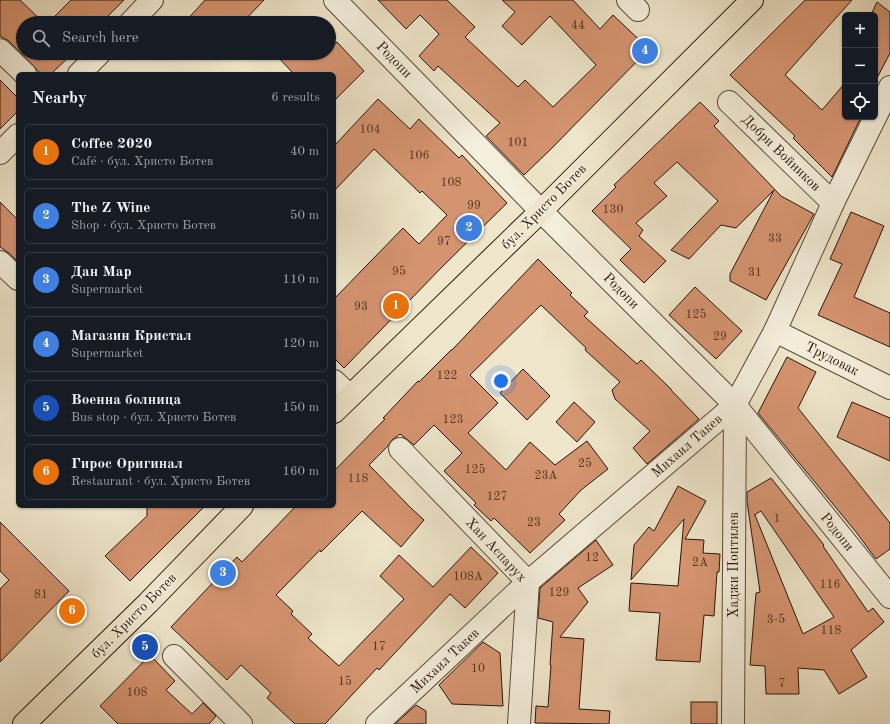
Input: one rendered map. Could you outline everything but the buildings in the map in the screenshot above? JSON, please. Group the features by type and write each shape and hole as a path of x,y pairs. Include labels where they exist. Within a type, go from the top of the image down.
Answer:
{"main road":[{"name":"бул. Христо Ботев","path":"336,410 541,210 752,0"},
{"name":"бул. Христо Ботев","path":"24,724 148,603 240,508"}],"street":[{"name":"Родопи","path":"335,0 735,405 890,597"},
{"path":"135,16 146,2"},
{"path":"0,50 23,72"},
{"path":"81,72 93,60"},
{"name":"Михаил Такев","path":"377,724 528,582 735,405 775,331 833,203 890,87"},
{"name":"Добри Войников","path":"729,102 833,203"},
{"path":"0,153 16,137"},
{"path":"0,262 16,277"},
{"name":"Трудовак","path":"775,331 890,388"},
{"path":"336,382 350,396"},
{"name":"Хаджи Поптилев","path":"733,724 735,405"},
{"name":"Хан Аспарух","path":"400,449 528,582 519,724"},
{"path":"174,656 241,724"}],"place":[{"name":"Магазин Кристал","path":"645,51"},
{"name":"The Z Wine","path":"469,228"},
{"name":"Coffee 2020","path":"396,306"},
{"name":"Дан Мар","path":"223,573"},
{"name":"Гирос Оригинал","path":"72,611"},
{"name":"Военна болница","path":"145,647"}]}
